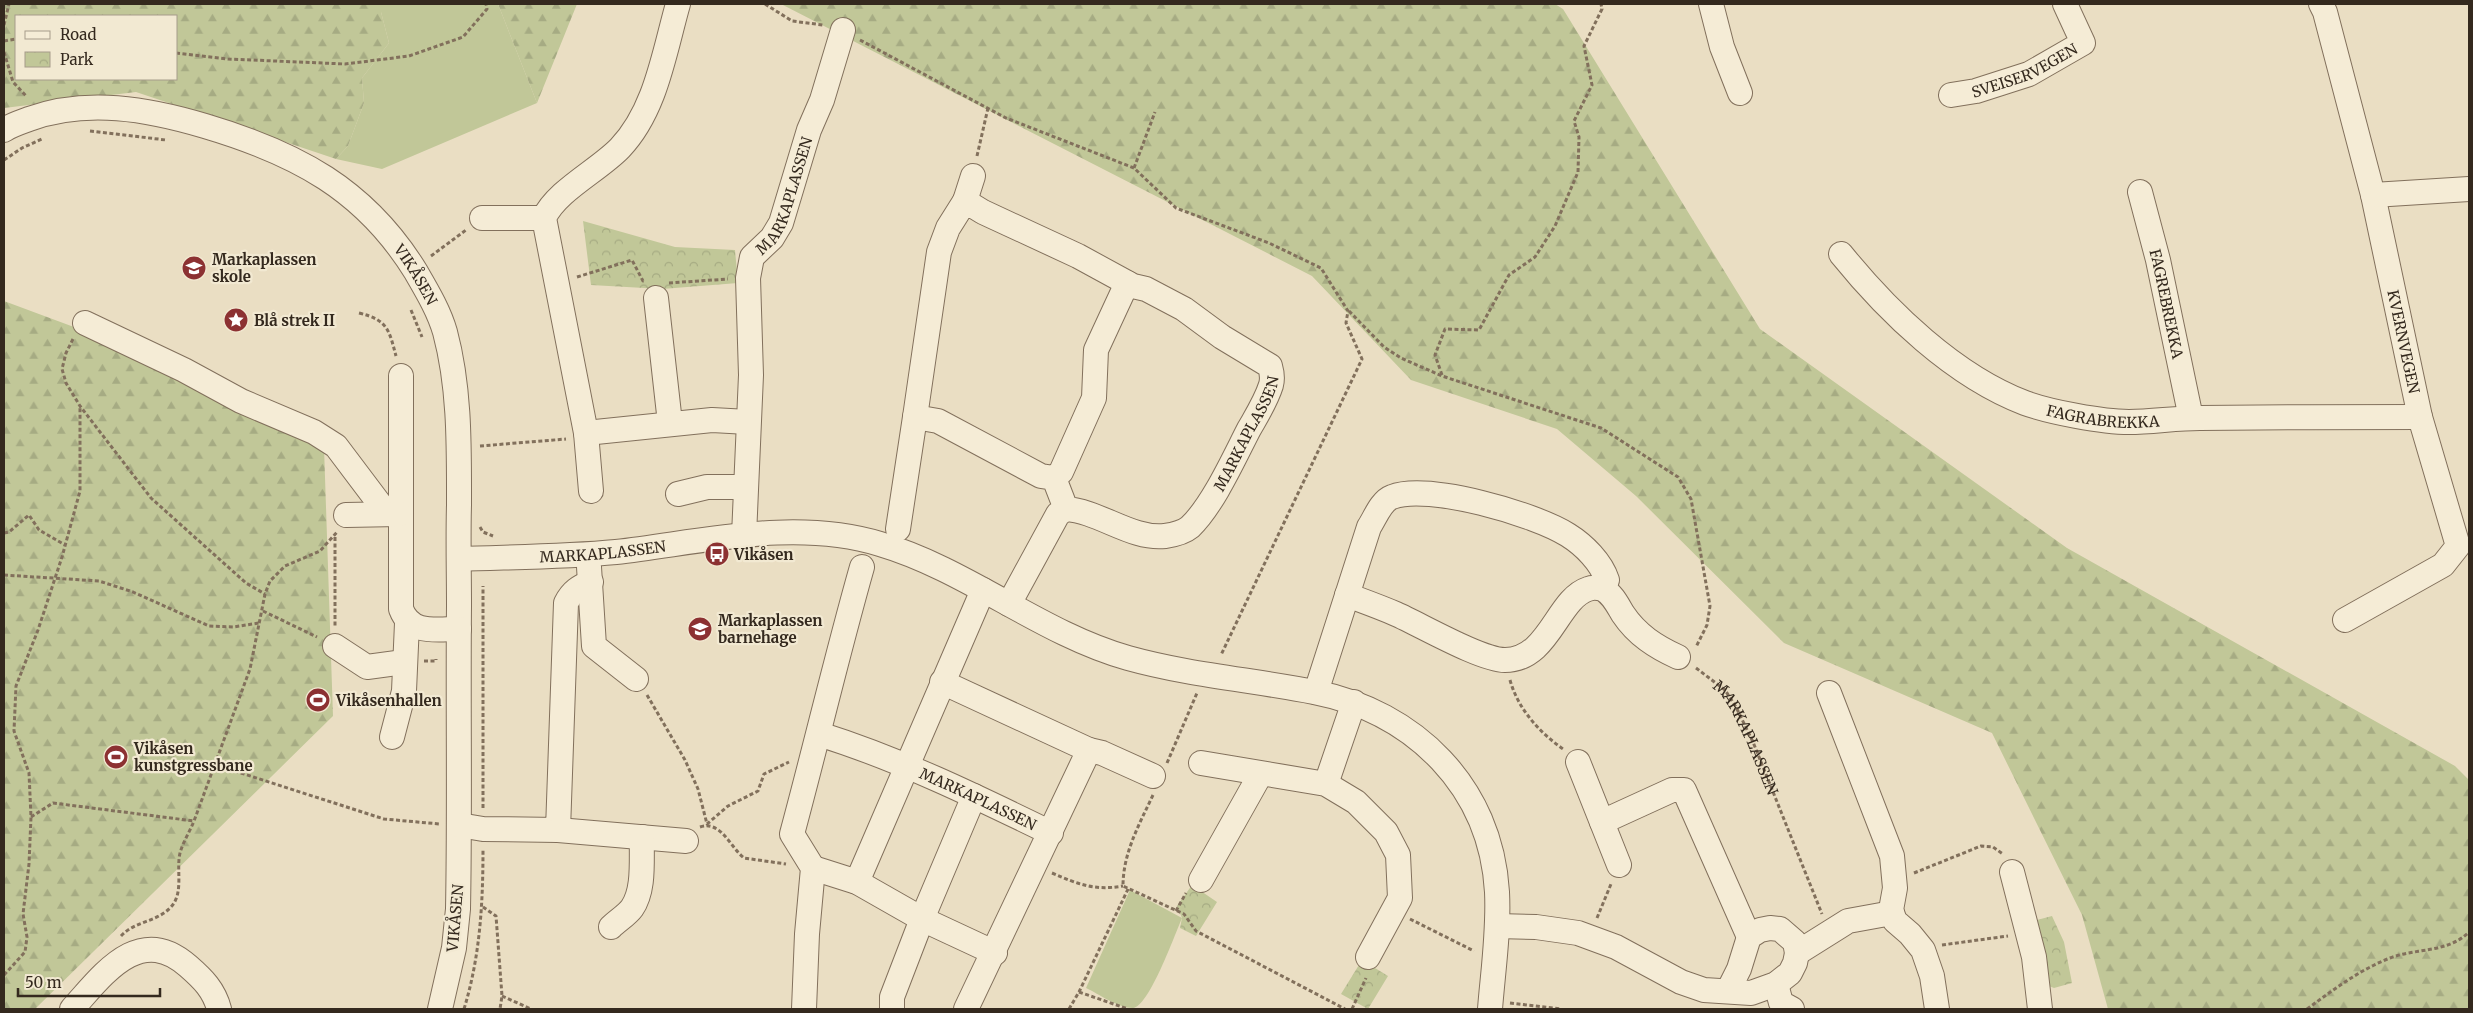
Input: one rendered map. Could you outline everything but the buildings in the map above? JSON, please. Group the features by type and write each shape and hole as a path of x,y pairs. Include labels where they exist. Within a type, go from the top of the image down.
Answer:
{"street":[{"path":"591,491 586,433 544,218 547,211 563,195 620,148 635,128 648,106 678,4"},
{"path":"1711,4 1722,46 1740,93"},
{"name":"SVEISERVEGEN","path":"1951,95 1976,91 2029,74 2083,42 2065,4"},
{"name":"KVERNVEGEN","path":"2321,4 2325,12 2373,195 2420,417 2464,544 2443,565 2345,620"},
{"name":"MARKAPLASSEN","path":"744,536 744,487 751,375 748,278 751,262 756,252 772,238 781,223 809,130 822,100 843,30"},
{"name":"VIKÅSEN","path":"5,128 44,114 75,107 112,107 181,120 252,140 317,170 354,198 377,220 413,268 440,317 454,374 457,419 460,559 448,629 459,825 458,909 454,948 440,1009"},
{"path":"898,529 939,252 948,228 965,200 973,176"},
{"path":"2373,195 2469,190"},
{"name":"FAGREBREKKA","path":"2140,192 2158,260 2191,418"},
{"name":"MARKAPLASSEN","path":"965,200 983,212 1078,256 1127,283 1146,289 1184,309 1222,337 1270,366 1273,376 1263,406 1204,509 1185,530 1157,536 1128,529 1079,509 1066,509"},
{"path":"482,218 544,218"},
{"name":"FAGRABREKKA","path":"1841,254 1861,279 1924,339 1982,383 2026,403 2078,415 2127,422 2191,418 2420,417"},
{"path":"915,418 938,421 1040,476 1054,478 1061,472 1094,398 1096,350 1127,283"},
{"path":"656,298 670,423"},
{"path":"85,323 168,362 242,401 314,432 336,446 382,507 401,514"},
{"path":"392,737 404,691 404,662 391,555 401,514 401,376"},
{"path":"586,433 712,420 748,422"},
{"path":"1009,604 1058,514 1066,509 1054,478"},
{"path":"678,494 707,487 744,487"},
{"path":"1316,692 1369,527 1381,508 1392,497 1412,493 1436,494 1480,504 1545,523 1583,546 1603,569 1607,580 1603,589"},
{"path":"346,515 401,514"},
{"name":"MARKAPLASSEN","path":"460,559 559,558 769,532 807,532 860,539 917,557 1077,640 1110,653 1205,674 1316,692 1354,702 1388,717 1412,733 1446,764 1470,800 1483,826 1491,854 1497,891 1496,926 1500,1006"},
{"path":"582,555 589,567 591,582 594,646 636,679"},
{"path":"804,1009 807,934 813,868 792,834 817,742 834,664 862,567"},
{"path":"558,830 566,603 570,594 578,587 591,582"},
{"path":"1347,595 1396,614 1485,656 1505,660 1516,659 1537,647 1578,594 1589,588 1603,589 1615,600 1633,628 1645,639 1683,660"},
{"name":"MARKAPLASSEN","path":"857,882 942,682 951,636 983,590"},
{"path":"397,613 415,627 448,629"},
{"path":"336,646 367,667 404,662"},
{"path":"942,682 1089,750 1102,753 1156,777"},
{"path":"1829,693 1892,856 1895,879 1892,913 1895,921 1924,950 1932,976 1938,1009"},
{"path":"1326,784 1354,702"},
{"name":"MARKAPLASSEN","path":"817,742 850,744 974,796 1050,833"},
{"name":"MARKAPLASSEN","path":"966,1009 995,953 1089,750"},
{"path":"1578,762 1619,865"},
{"path":"1202,763 1326,784 1356,802 1386,832 1398,855 1401,887 1400,898 1368,957"},
{"path":"1200,880 1260,774"},
{"path":"1602,822 1672,790 1684,790 1750,937"},
{"path":"892,1009 892,997 922,918 974,796"},
{"path":"459,825 483,829 558,830 686,842"},
{"path":"611,926 631,909 636,900 640,886 642,837"},
{"path":"813,868 857,882 922,918 995,953"},
{"path":"2012,872 2034,957 2040,1009"},
{"path":"1797,953 1848,921 1892,913"},
{"path":"1496,926 1560,929 1590,936 1616,947 1681,982 1704,990 1728,991 1754,1001 1790,973 1795,964 1797,953 1795,942 1780,930 1770,928 1760,930 1750,937 1739,969 1728,991"},
{"path":"72,1009 113,965 142,950 151,948 160,950 184,963 205,981 216,999 219,1009"},
{"path":"1776,984 1781,1003 1792,1009"}],"path":[{"path":"4,25 8,4"},
{"path":"178,54 228,60 345,64 409,56 463,37 487,9 486,4"},
{"path":"765,4 792,21 835,25 843,30"},
{"path":"1442,376 1435,355 1445,329 1479,330 1508,275 1535,257 1550,234 1578,172 1579,137 1574,121 1592,85 1584,46 1602,9 1601,4"},
{"path":"4,52 13,82 44,114"},
{"path":"973,176 988,108"},
{"path":"1134,168 1155,112"},
{"path":"87,130 124,133 174,141"},
{"path":"4,160 22,148 48,138"},
{"path":"413,268 482,218"},
{"path":"410,308 423,340"},
{"path":"1348,311 1384,346 1402,358 1442,376 1601,428 1678,477 1691,499 1710,606 1707,625 1683,660"},
{"path":"360,313 377,318 389,332 401,376"},
{"path":"85,323 80,325 66,353 62,370 66,383 80,406 151,498 246,582 265,594"},
{"path":"4,975 25,952 27,937 23,914 29,864 31,817 29,773 14,731 16,686 38,630 80,491 80,406"},
{"path":"480,446 572,438 586,433"},
{"path":"113,965 112,954 116,941 127,929 161,916 173,905 178,889 180,854 216,765 250,669 265,594 270,581 285,566 320,551 335,537 346,515"},
{"path":"4,533 9,532 29,516 39,530 65,545"},
{"path":"263,611 336,646 335,537"},
{"path":"4,575 99,581 133,592 209,626 233,627 259,623"},
{"path":"436,661 448,629"},
{"path":"1505,660 1513,692 1537,728 1578,762"},
{"name":"MARKAPLASSEN","path":"1683,660 1721,686 1736,707 1753,742 1812,885 1828,932"},
{"path":"1123,886 1123,870 1128,849 1156,777 1205,674"},
{"path":"636,679 653,703 684,760 698,789 707,824 723,833 736,851 744,858 813,868"},
{"path":"686,842 696,828 707,824 728,806 758,791 764,774 817,742"},
{"path":"216,765 384,819 459,825"},
{"path":"31,817 53,803 194,821"},
{"path":"1932,865 1981,846 1993,846 2002,853 2012,872"},
{"path":"1590,936 1619,865"},
{"path":"1036,866 1083,885 1105,889 1129,887 1184,914 1196,931 1345,1009"},
{"path":"1069,1009 1080,992 1129,887"},
{"path":"482,906 496,916 502,996 500,1009"},
{"path":"1394,911 1477,953"},
{"path":"2307,1009 2336,988 2376,964 2461,940 2469,932"},
{"path":"1945,944 2028,933"},
{"path":"1352,1009 1370,968 1368,957"},
{"path":"1080,992 1128,1009"},
{"path":"502,996 531,1009"},
{"path":"1500,1006 1524,1003 1561,1009"}],"green space":[{"path":"4,4 381,4 381,12 389,43 362,78 364,103 348,146 336,159 136,92 4,108"},
{"path":"381,4 498,4 537,103 382,169 336,159 348,146 364,103 362,78 389,43 381,12"},
{"path":"498,4 577,4 537,103"},
{"path":"781,4 1555,4 1563,9 1760,329 2067,548 2455,766 2469,780 2469,1009 2108,1009 2082,915 1992,733 1784,643 1636,496 1557,429 1411,380 1312,276"},
{"path":"583,221 675,247 735,250 738,283 662,289 591,285"},
{"path":"4,301 125,346 324,447 333,716 35,1009 4,1009"},
{"path":"1192,885 1217,902 1196,936 1180,928 1182,918 1177,906"},
{"path":"1130,890 1182,918 1154,983 1139,1005 1133,1008 1115,1003 1086,988"},
{"path":"2052,916 2064,942 2072,983 2054,988 2049,986 2036,925 2037,920"},
{"path":"1362,960 1388,976 1368,1009 1341,994"}],"place":[{"name":"Markaplassen skole","path":"194,268"},
{"name":"Blå strek II","path":"236,320"},
{"name":"Vikåsen","path":"717,554"},
{"name":"Markaplassen barnehage","path":"700,629"},
{"name":"Vikåsenhallen","path":"318,700"},
{"name":"Vikåsen kunstgressbane","path":"116,757"}]}
